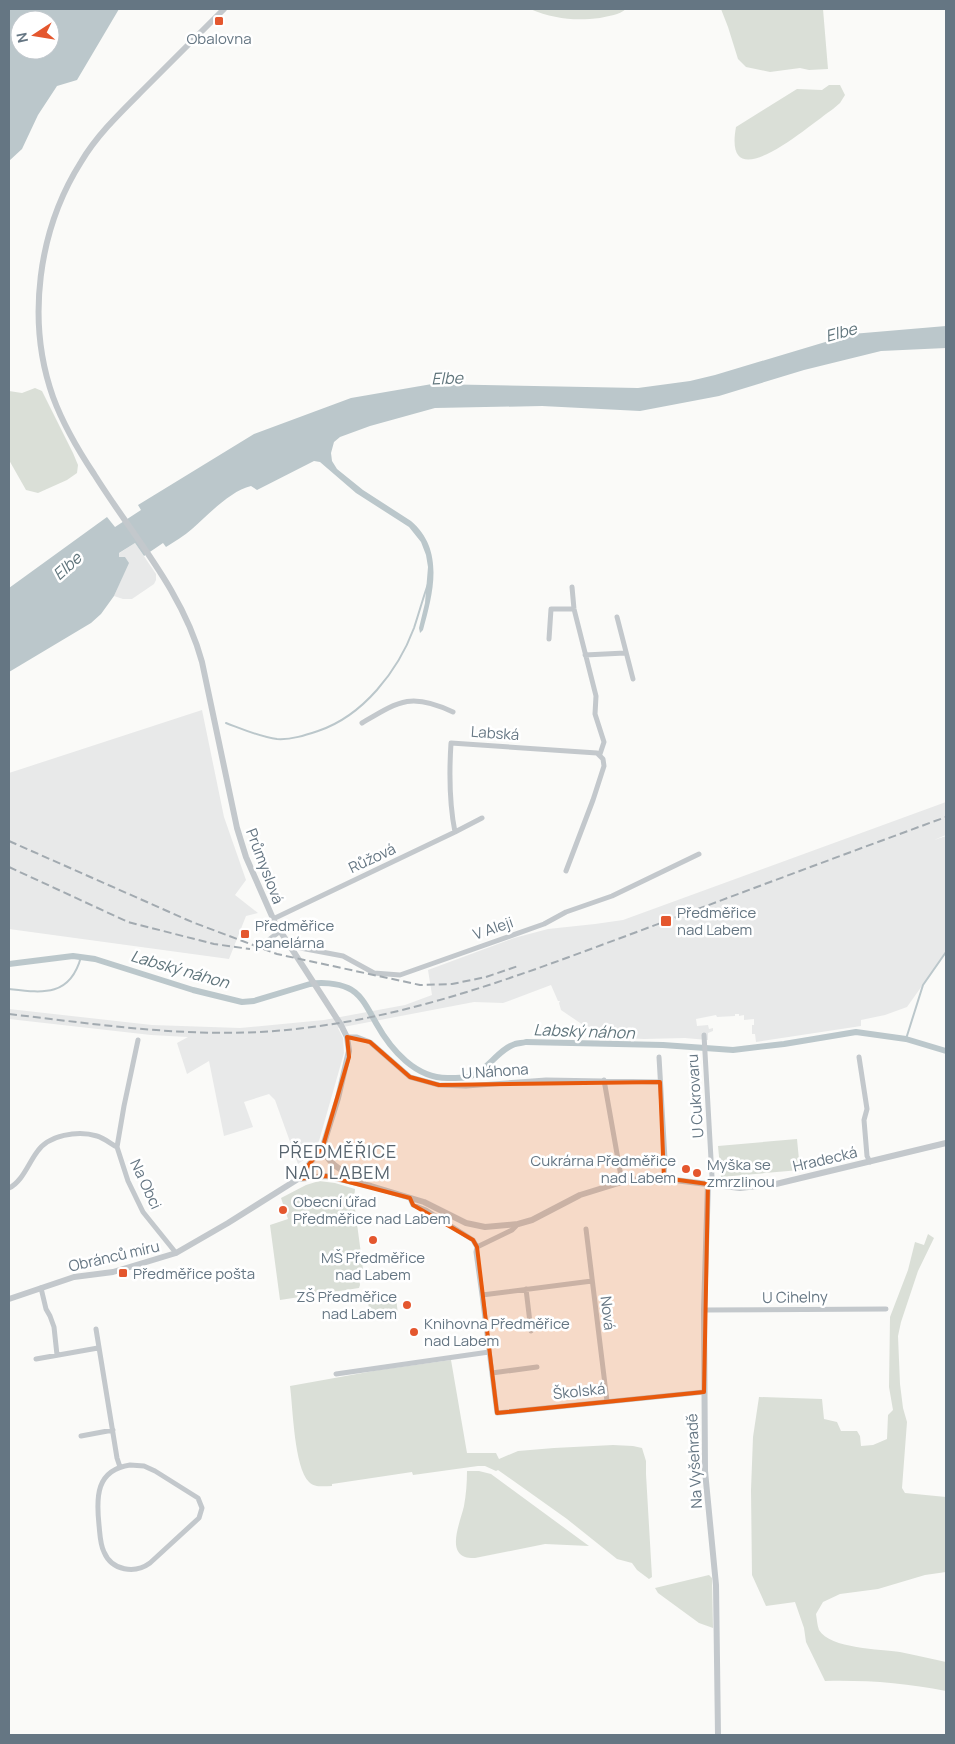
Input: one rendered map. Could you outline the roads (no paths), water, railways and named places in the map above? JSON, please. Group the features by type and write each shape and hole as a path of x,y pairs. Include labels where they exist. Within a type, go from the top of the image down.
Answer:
{"street":[{"name":"Průmyslová","path":"224,9 128,105 97,140 81,162 66,189 56,211 40,276 39,318 43,356 53,396 70,436 173,594 197,644 239,836 246,857 273,919 323,995 347,1037"},
{"path":"566,871 604,766 603,759 598,754 603,740 595,714 596,696 574,609 572,587"},
{"path":"549,638 552,609 574,609"},
{"path":"617,617 633,679"},
{"path":"585,655 625,654"},
{"name":"Labská","path":"362,723 393,704 417,700 427,701 453,712"},
{"name":"Labská","path":"455,832 449,783 451,743 598,754"},
{"name":"Růžová","path":"273,919 482,818"},
{"name":"V Aleji","path":"290,946 343,956 374,973 400,975 544,924 566,912 612,896 699,854"},
{"path":"265,943 280,931"},
{"name":"U Cukrovaru","path":"704,1035 712,1177 708,1184"},
{"path":"347,1037 348,1057 323,1146 324,1153 331,1164 371,1186"},
{"name":"U Náhona","path":"347,1037 357,1037 370,1042 410,1077 439,1085 466,1086 546,1080 660,1082"},
{"name":"Na Obci","path":"138,1040 117,1147 128,1181 143,1212 176,1253"},
{"path":"659,1057 665,1159 664,1178"},
{"path":"859,1057 867,1109 864,1120 867,1156 870,1162"},
{"path":"604,1080 622,1182"},
{"name":"Na Obci","path":"9,1188 16,1185 38,1150 48,1140 59,1136 84,1134 97,1136 117,1147"},
{"name":"Hradecká","path":"708,1184 740,1188 776,1184 946,1144"},
{"name":"Obránců míru","path":"9,1299 74,1277 114,1272 176,1253 298,1179 323,1146"},
{"name":"Obránců míru","path":"298,1179 326,1176 371,1186 424,1202 456,1219 476,1226 518,1224 532,1220 589,1191 622,1182 650,1177 708,1184"},
{"name":"Na Vyšehradě","path":"708,1184 704,1310 705,1471 716,1585 718,1735"},
{"path":"410,1198 414,1205 426,1210 473,1240 477,1247 512,1230 518,1224"},
{"name":"Nová","path":"586,1229 607,1400"},
{"name":"Školská","path":"477,1247 476,1252 497,1413 607,1400 704,1392"},
{"path":"482,1295 592,1281"},
{"path":"41,1288 46,1309 54,1327 57,1355"},
{"path":"526,1289 531,1331"},
{"name":"U Cihelny","path":"704,1310 886,1308"},
{"path":"96,1329 120,1467"},
{"path":"36,1359 98,1348"},
{"path":"336,1374 489,1352"},
{"path":"492,1373 537,1367"},
{"path":"81,1436 113,1430"},
{"path":"137,1465 151,1468 198,1498 202,1508 201,1516 198,1520 150,1562 136,1569 126,1569 114,1564 106,1555 102,1546 97,1504 98,1493 106,1478 120,1467 137,1465"}],"water":[{"path":"9,9 119,9 77,80 57,86 38,115 22,149 9,161"},
{"name":"Elbe","path":"946,326 946,348 881,351 804,370 719,396 640,411 542,406 435,408 370,426 340,437 334,442 331,453 332,461 337,469 363,490 411,521 422,532 429,545 434,572 433,587 423,630 420,633 419,628 425,603 428,567 421,542 409,527 356,493 320,462 314,461 257,490 251,486 235,493 189,532 166,547 163,543 144,556 135,543 119,553 119,557 125,557 129,563 114,596 101,614 91,623 9,672 9,588 107,517 115,527 141,510 138,505 254,434 351,398 432,384 638,388 690,381 715,375 852,334"}],"waterway":[{"path":"226,723 258,735 282,739 298,737 318,731 350,715 377,690 399,660 414,628 428,584"},
{"path":"906,1039 923,985 946,952"},
{"name":"Labský náhon","path":"9,964 73,956 95,959 193,990 242,1002 254,1001 310,984 339,985 357,994 397,1053 415,1068 437,1077 468,1077 481,1071 509,1047 526,1042 663,1045 733,1050 856,1032 906,1039 946,1051"},
{"path":"9,989 54,990 70,979 81,957"}],"railway":[{"path":"9,1014 152,1030 224,1033 296,1029 384,1014 426,1004 510,978 946,817"},
{"path":"9,841 192,922 277,954 420,985 452,984 486,977 518,966"},
{"path":"9,867 128,922 214,944 250,949"}],"place":[{"name":"Obalovna","path":"219,21"},
{"name":"Předměřice nad Labem","path":"666,921"},
{"name":"Předměřice panelárna","path":"245,934"},
{"name":"Cukrárna Předměřice nad Labem","path":"686,1169"},
{"name":"Myška se zmrzlinou","path":"697,1173"},
{"name":"Obecní úřad Předměřice nad Labem","path":"283,1210"},
{"name":"MŠ Předměřice nad Labem","path":"373,1240"},
{"name":"Předměřice pošta","path":"123,1273"},
{"name":"ZŠ Předměřice nad Labem","path":"407,1305"},
{"name":"Knihovna Předměřice nad Labem","path":"414,1332"}],"district":[{"name":"PŘEDMĚŘICE NAD LABEM","path":"338,1161"}]}
